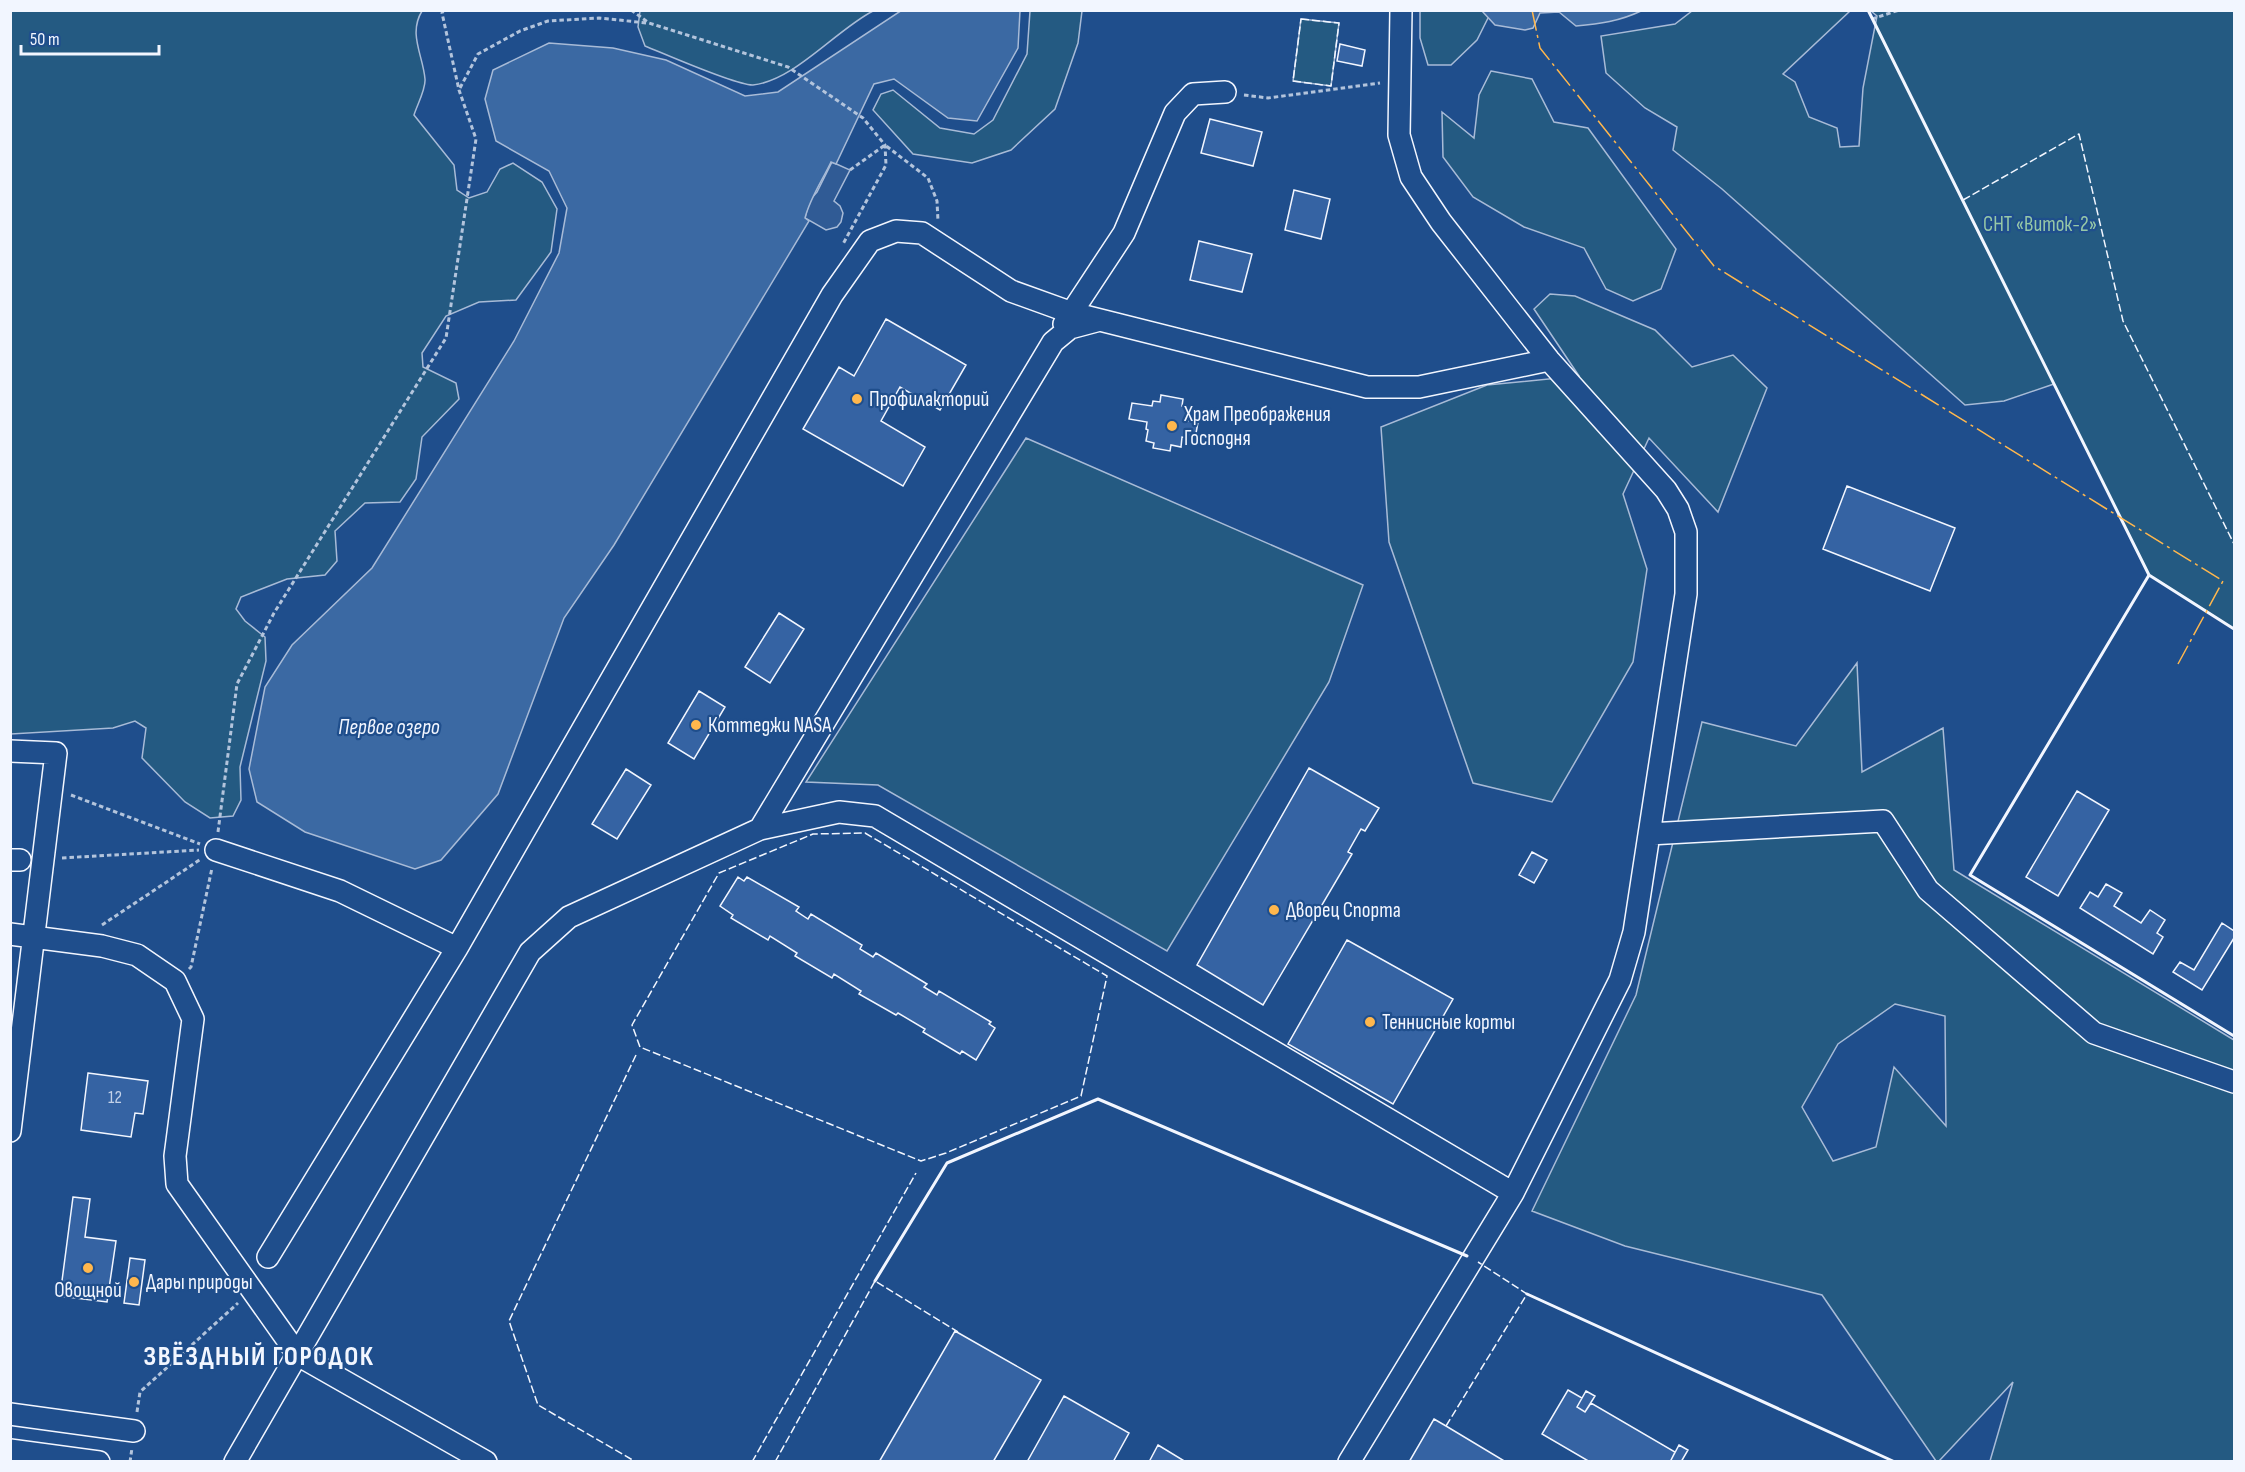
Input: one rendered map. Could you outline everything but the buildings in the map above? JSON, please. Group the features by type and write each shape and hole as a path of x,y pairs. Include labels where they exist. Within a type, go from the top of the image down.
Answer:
{"street":[{"path":"1349,1461 1513,1193 1620,980 1634,932 1686,594 1686,532 1678,509 1666,490 1549,360 1441,222 1411,177 1399,135 1401,10"},
{"path":"760,829 1053,342 1124,233 1175,113 1194,93 1224,92"},
{"path":"268,1257 457,948 832,295 870,241 896,231 922,233 1011,291 1072,313 1367,387 1419,387 1549,360"},
{"path":"1053,342 1070,328 1100,320"},
{"path":"10,751 56,753 10,1131"},
{"path":"235,1461 530,952 570,917 760,829 839,812 875,816 1513,1193"},
{"path":"1649,834 1883,821 1928,890 2094,1034 2235,1082"},
{"path":"216,850 340,891 457,948"},
{"path":"10,934 102,946 137,955 175,981 194,1019 175,1156 177,1184 298,1355 486,1461"},
{"path":"10,1414 134,1431"},
{"path":"10,1450 99,1461"}],"path":[{"path":"175,981 191,967 216,850 237,684 274,613 446,338 476,139 459,90 442,13 444,10"},
{"path":"631,10 649,23"},
{"path":"1872,19 1899,10"},
{"path":"459,90 478,54 520,31 548,21 599,18 649,23 788,67 863,118 885,145 928,177 937,201 939,244"},
{"path":"1224,92 1268,98 1400,80"},
{"path":"849,170 885,145"},
{"path":"842,245 886,165 885,145"},
{"path":"52,788 216,850"},
{"path":"43,859 216,850"},
{"path":"75,943 216,850"},
{"path":"134,1431 140,1392 252,1290"}],"green space":[{"path":"11,10 422,11 416,28 416,36 425,83 414,115 454,165 457,190 469,198 487,192 500,169 513,163 542,182 557,209 551,252 516,300 479,302 446,316 422,353 423,367 456,383 459,399 422,437 416,479 400,502 365,503 335,531 337,561 325,575 287,579 241,597 236,609 245,621 265,637 266,661 240,767 241,800 233,816 210,818 185,802 142,758 146,728 135,721 113,728 11,734"},
{"path":"640,10 873,11 799,65 768,81 753,85 717,75 645,46 638,27"},
{"path":"1488,10 1490,14 1477,40 1451,65 1428,65 1420,38 1420,11"},
{"path":"1030,11 1082,11 1078,43 1055,109 1011,150 972,163 913,154 873,110 881,94 893,90 940,128 974,134 993,120 1027,54"},
{"name":"СНТ «Виток-2»","path":"1692,11 1850,11 1783,74 1795,82 1809,117 1837,128 1840,147 1859,146 1863,88 1877,16 1871,11 2234,11 2234,629 2149,575 2054,384 2004,401 1965,405 1722,189 1673,150 1677,127 1645,108 1606,73 1601,36 1675,24"},
{"path":"1301,19 1339,23 1331,86 1293,81"},
{"path":"1491,71 1532,79 1554,122 1588,128 1676,249 1661,289 1633,301 1606,289 1584,248 1524,227 1473,197 1443,157 1442,112 1474,138 1479,95"},
{"path":"1550,294 1575,296 1655,330 1692,367 1733,355 1767,388 1718,512 1649,438 1623,494 1647,569 1633,662 1552,802 1473,783 1389,542 1381,427 1487,385 1579,376 1534,309"},
{"path":"1026,438 1363,585 1329,682 1167,951 878,785 806,782"},
{"path":"1857,663 1862,772 1943,728 1954,870 2234,1040 2234,1461 1990,1461 2013,1382 1939,1461 1936,1461 1822,1295 1625,1246 1532,1211 1636,995 1702,722 1796,746","holes":["1895,1004 1945,1016 1946,1126 1894,1067 1876,1147 1833,1161 1802,1107 1838,1044"]}],"shaded area":[{"path":"832,162 850,170 834,201 843,213 841,222 837,227 826,230 805,218 809,201 817,192"}],"water":[{"name":"Первое озеро","path":"902,10 1020,11 1018,48 977,121 948,118 894,79 874,84 836,164 831,162 813,197 805,218 809,221 614,545 564,618 498,794 441,860 415,869 305,832 257,802 249,769 265,687 292,645 372,568 514,341 559,253 567,208 549,171 496,141 485,99 493,70 549,43 613,48 666,60 745,96 778,92"},
{"path":"1482,11 1641,11 1610,22 1576,26 1559,12 1540,13 1533,28 1525,30 1495,25"}],"fence":[{"path":"1301,19 1339,23 1331,86 1293,81 1301,19"},
{"path":"1963,200 2079,134 2123,321 2234,544"},
{"path":"865,833 1107,976 1081,1096 946,1153 921,1161 640,1047 632,1025 719,873 813,834 865,833"},
{"path":"636,1055 509,1321 538,1405 636,1462"},
{"path":"752,1462 916,1173"},
{"path":"1446,1426 1527,1294 1478,1262"},
{"path":"775,1462 875,1281 958,1332"}],"wall":[{"path":"1868,10 2149,575 2234,629"},
{"path":"2149,575 1970,875 2234,1036"},
{"path":"875,1281 947,1163 1098,1099 1467,1256"},
{"path":"1527,1294 1895,1462"}],"power":[{"path":"1532,10 1540,48 1714,266 2223,581 2178,664"}],"place":[{"name":"Профилакторий","path":"857,399"},
{"name":"Храм Преображения Господня","path":"1172,426"},
{"name":"Коттеджи NASA","path":"696,725"},
{"name":"Дворец Спорта","path":"1274,910"},
{"name":"Теннисные корты","path":"1370,1022"},
{"name":"Овощной","path":"88,1268"},
{"name":"Дары природы","path":"134,1282"}],"district":[{"name":"ЗВЁЗДНЫЙ ГОРОДОК","path":"259,1357"}]}
